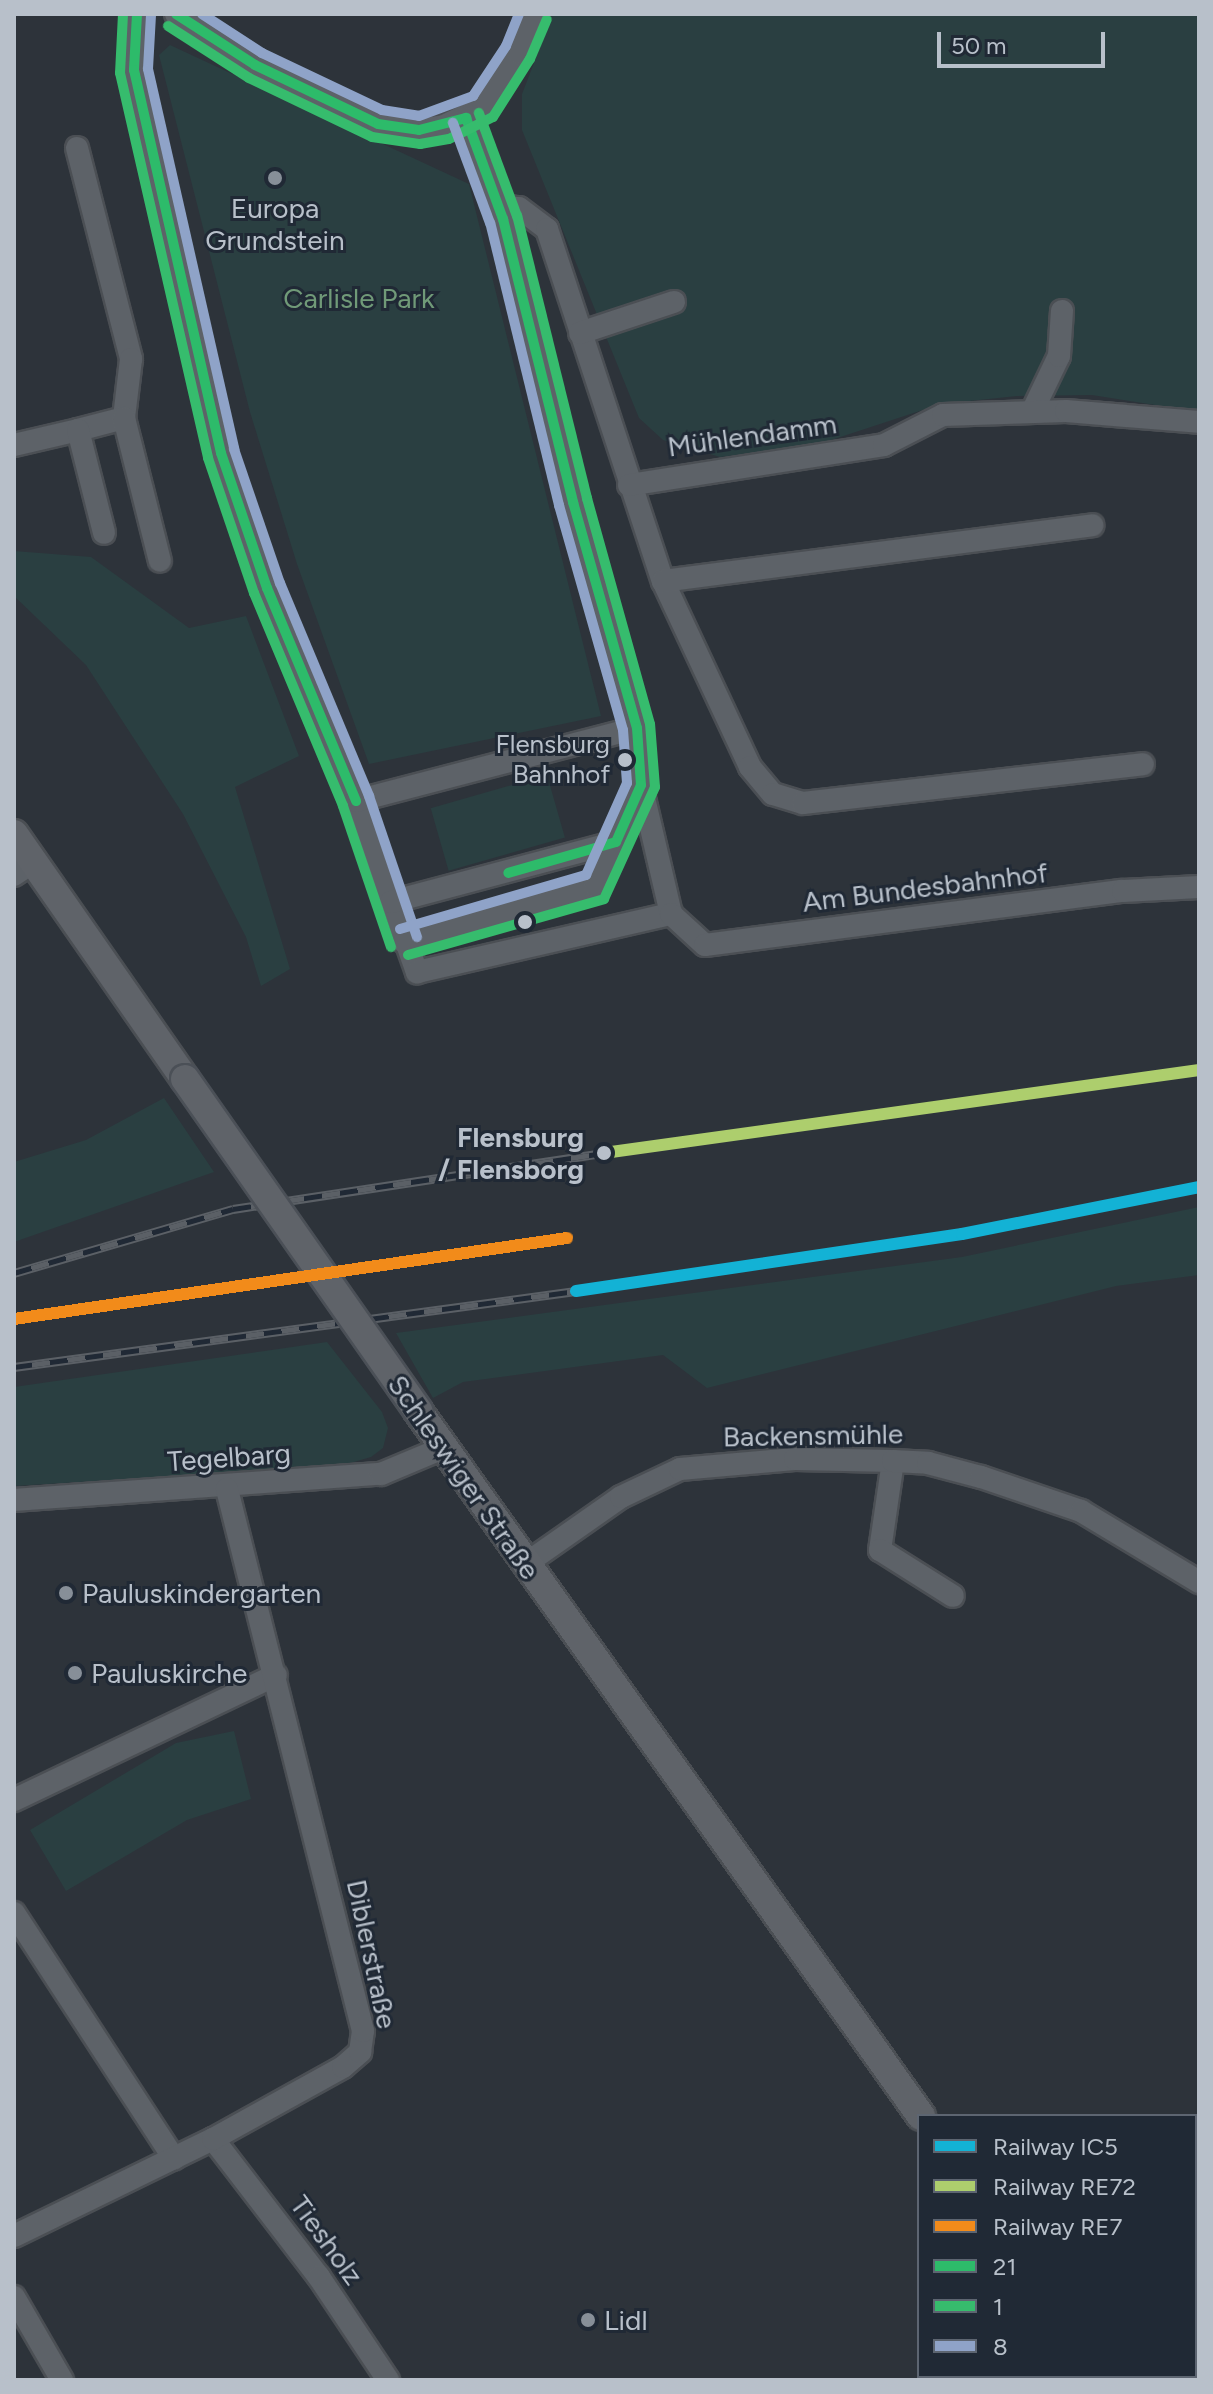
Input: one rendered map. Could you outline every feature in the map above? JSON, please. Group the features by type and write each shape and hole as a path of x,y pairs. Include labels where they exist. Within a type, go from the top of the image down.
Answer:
{"main road":[{"name":"Schleswiger Straße","path":"14,834 23,869 185,1079 524,1565 920,2114"}],"street":[{"path":"137,14 134,70 221,453 267,588 356,801 417,972 671,914 641,785 637,728 573,502 499,206 466,118"},
{"path":"176,14 255,65 378,124 419,130 466,118 496,91 534,14"},
{"path":"77,148 131,359 124,418 160,561"},
{"path":"499,206 519,208 547,229 663,581 750,767 773,794 803,803 1143,764"},
{"path":"580,333 674,302"},
{"path":"1032,412 1059,356 1062,311"},
{"name":"Mühlendamm","path":"629,485 884,445 943,415 1032,412 1199,422"},
{"path":"14,445 124,418"},
{"path":"78,430 104,533"},
{"path":"663,581 1092,525"},
{"path":"356,801 637,728"},
{"path":"404,942 596,887 641,785"},
{"path":"391,902 616,842"},
{"name":"Am Bundesbahnhof","path":"671,914 705,945 1123,891 1199,887"},
{"name":"Tegelbarg","path":"14,1500 227,1489 381,1474 443,1448"},
{"name":"Backensmühle","path":"524,1565 621,1497 680,1469 795,1459 893,1461 968,1474 1081,1511 1199,1582"},
{"path":"893,1461 880,1550 953,1596"},
{"name":"Diblerstraße","path":"14,2236 213,2139 343,2067 360,2052 363,2031 227,1489"},
{"path":"14,1800 191,1711 276,1675"},
{"path":"14,1913 174,2158"},
{"name":"Tiesholz","path":"213,2139 319,2277 388,2380"},
{"path":"14,2297 62,2380"}],"green space":[{"path":"553,14 1199,14 1199,412 1092,395 1017,396 941,404 819,444 720,457 663,440 639,418 522,130 522,94"},
{"name":"Carlisle Park","path":"170,45 469,184 601,716 369,764 297,564 250,412 159,55"},
{"path":"14,551 91,557 189,628 246,616 299,756 235,787 290,969 261,986 246,937 183,814 86,665 14,596"},
{"path":"547,775 565,837 449,871 431,808"},
{"path":"164,1098 214,1172 14,1242 14,1162 86,1140"},
{"path":"1199,1207 1199,1275 1116,1286 707,1388 663,1355 463,1382 433,1398 396,1333 962,1257"},
{"path":"327,1342 382,1412 388,1428 383,1448 371,1457 340,1466 14,1486 14,1387"},
{"path":"234,1731 251,1799 187,1820 66,1891 30,1830 176,1743"}],"railway":[{"path":"14,1273 233,1209 604,1153"},
{"path":"14,1367 576,1291"}],"rail line":[{"name":"RE72","path":"604,1153 1199,1070"},
{"name":"IC5","path":"576,1291 962,1234 1199,1187"},
{"name":"RE7","path":"14,1319 567,1238"}],"transit line":[{"name":"1","path":"123,14 120,73 208,458 254,593 343,806 391,947"},
{"name":"21","path":"137,14 134,70 221,453 267,588 356,801"},
{"name":"21","path":"176,14 255,65 378,124 419,130 466,118"},
{"name":"8","path":"202,14 262,53 382,110 419,116 473,96 506,46 519,14"},
{"name":"8","path":"151,15 148,69 234,449 280,583 369,796 417,937"},
{"name":"1","path":"168,26 249,78 372,137 420,144 449,139 493,117 530,59 547,19"},
{"name":"1","path":"408,955 604,899 655,787 650,724 587,498 517,216 479,113"},
{"name":"21","path":"466,118 503,219 573,502 637,728 641,785 616,842 508,873"},
{"name":"8","path":"400,929 586,875 627,783 623,730 559,505 490,223 453,123"}],"place":[{"name":"Europa Grundstein","path":"275,178"},
{"name":"Flensburg Bahnhof","path":"625,760"},
{"name":"Flensburg / Flensborg","path":"604,1153"},
{"name":"Pauluskindergarten","path":"66,1593"},
{"name":"Pauluskirche","path":"75,1673"},
{"name":"Lidl","path":"588,2320"}]}
